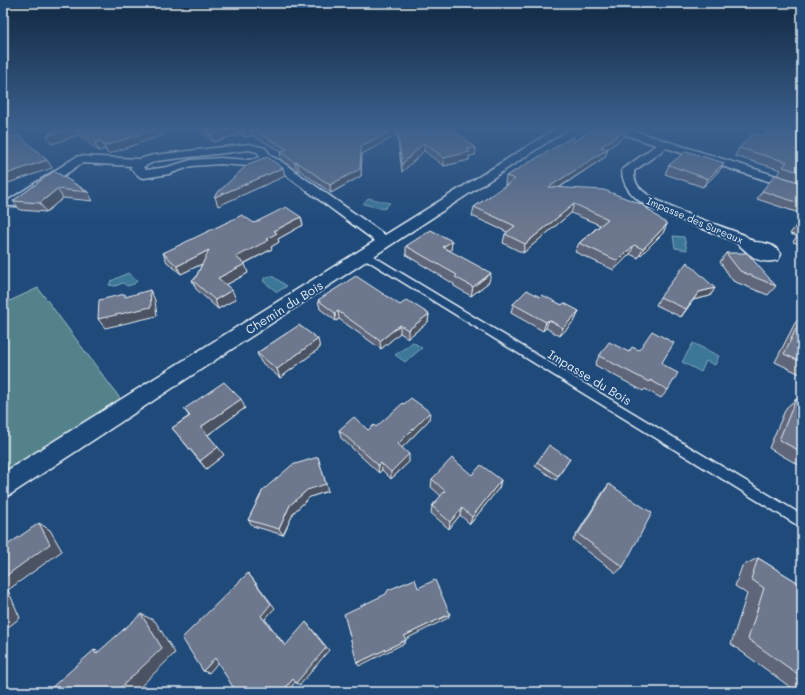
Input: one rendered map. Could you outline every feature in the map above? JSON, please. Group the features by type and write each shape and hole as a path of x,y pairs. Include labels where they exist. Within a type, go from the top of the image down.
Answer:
{"street":[{"path":"14,203 77,160"},
{"path":"119,160 140,163 147,160"},
{"path":"140,163 136,168 144,174 168,170 191,162 214,160"},
{"path":"224,160 248,163 260,160"},
{"path":"271,160 386,242"},
{"name":"Chemin du Bois","path":"3,486 512,160"},
{"name":"Impasse des Sureaux","path":"641,160 628,170 627,178 638,195 651,203 739,238 752,247"},
{"path":"716,160 802,188"}],"lane":[{"name":"Impasse du Bois","path":"365,255 802,522"}],"green space":[{"path":"38,288 122,401 3,477 3,304"}],"water":[{"path":"368,198 390,203 384,209 363,204"},
{"path":"673,236 684,237 687,250 675,248"},
{"path":"128,273 137,281 134,284 127,286 123,283 115,286 109,285 111,281"},
{"path":"272,276 287,286 277,292 263,281 265,277"},
{"path":"413,342 422,348 405,362 395,355"},
{"path":"693,343 719,356 715,365 706,361 701,372 682,362"}],"building":[{"path":"3,160 46,160 3,175"},
{"path":"258,160 272,160 283,168 215,197 214,196 248,164"},
{"path":"292,160 360,160 360,169 330,185 297,162 295,163"},
{"path":"532,160 590,160 549,187 604,190 641,204 667,224 643,249 634,245 618,261 579,243 608,219 574,204 525,244 505,234 515,226 474,207 515,179 506,176"},
{"path":"675,160 716,160 724,163 708,179 669,165"},
{"path":"782,160 802,160 802,173 783,167 787,162"},
{"path":"54,171 88,192 57,189 40,203 13,201"},
{"path":"775,175 802,183 802,204 762,191"},
{"path":"286,207 301,217 274,231 277,233 267,239 269,240 236,257 245,264 218,278 232,290 215,300 192,280 195,279 209,250 177,266 163,253 242,215 254,223"},
{"path":"802,218 802,227 797,225"},
{"path":"431,230 452,241 443,247 491,273 473,287 455,277 457,275 406,246"},
{"path":"726,253 747,253 776,286 740,271"},
{"path":"687,262 715,288 699,292 686,309 660,297"},
{"path":"356,276 400,305 407,300 429,314 408,330 400,325 380,341 338,311 335,313 318,300"},
{"path":"150,290 151,307 98,319 99,300 125,294 125,297"},
{"path":"527,290 540,297 542,295 562,305 564,303 579,311 563,328 549,320 546,322 513,304"},
{"path":"802,316 802,362 784,354"},
{"path":"299,325 318,339 277,369 257,353"},
{"path":"652,331 674,343 661,364 678,373 668,390 650,380 649,382 599,356 609,342 629,352 632,347 639,350"},
{"path":"224,382 241,399 201,427 218,447 200,461 172,428 190,416 184,409"},
{"path":"411,398 430,412 398,444 409,454 391,472 381,463 378,465 339,430 354,417 368,430 374,425 376,427 403,403 404,404"},
{"path":"796,399 802,402 802,452 779,440"},
{"path":"549,445 570,459 558,476 537,462"},
{"path":"318,457 326,484 307,490 290,505 279,529 248,520 263,490 292,465"},
{"path":"452,458 472,475 481,465 501,480 472,517 462,508 450,522 432,506 445,491 432,479"},
{"path":"609,484 652,513 623,567 578,534"},
{"path":"39,523 50,544 3,578 3,548"},
{"path":"758,558 802,585 802,677 748,639 764,588 751,579"},
{"path":"248,573 271,604 261,616 285,646 306,622 326,648 296,683 293,679 282,692 249,692 246,688 243,692 236,692 215,658 203,671 182,638"},
{"path":"415,579 418,588 435,580 450,614 404,636 406,640 357,663 344,614 386,594 388,590"},
{"path":"3,607 6,614 3,616"},
{"path":"141,614 162,648 116,692 53,692 51,688 94,650 96,654"}]}
